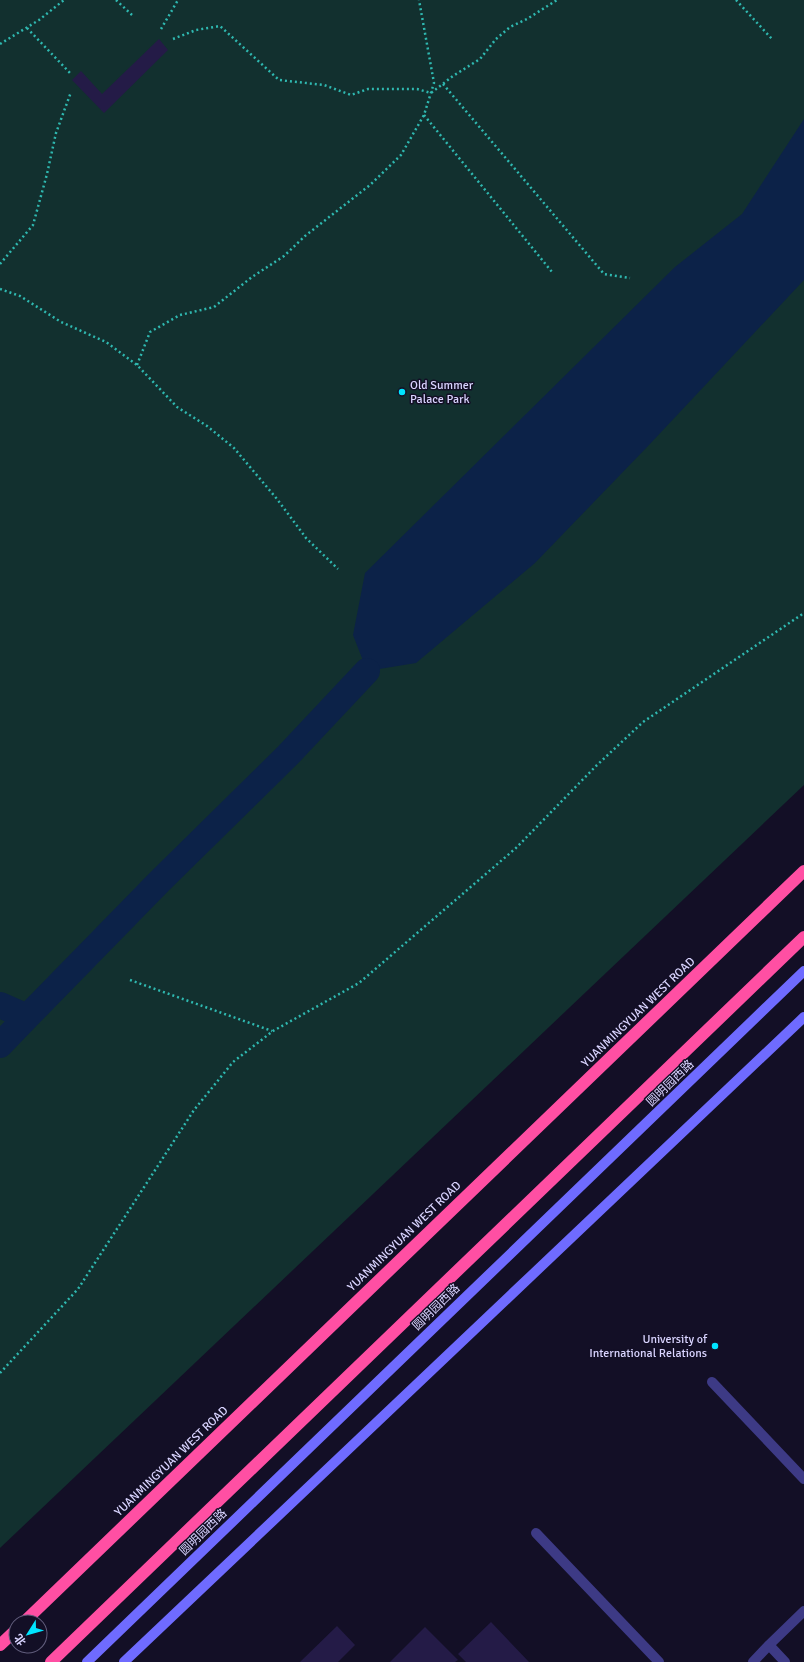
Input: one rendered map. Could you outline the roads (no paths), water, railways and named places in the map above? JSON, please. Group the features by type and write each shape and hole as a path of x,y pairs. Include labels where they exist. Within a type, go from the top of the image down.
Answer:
{"highway":[{"name":"YUANMINGYUAN WEST ROAD","path":"32,1614 804,871"},
{"path":"51,1662 804,937"},
{"path":"0,1645 8,1638"}],"street":[{"name":"圆明园西路","path":"87,1662 804,972"},
{"path":"124,1662 804,1017"}],"lane":[{"path":"712,1382 804,1479"},
{"path":"536,1533 660,1662"},
{"path":"753,1662 804,1611"},
{"path":"769,1645 786,1662"}],"water":[{"path":"804,119 804,280 649,445 535,563 416,663 367,671 353,635 365,573 675,267 742,214"}],"waterway":[{"path":"27,1017 159,882 288,755 367,671"},
{"path":"0,1005 27,1017 0,1045"}],"place":[{"name":"Old Summer Palace Park","path":"402,392"},
{"name":"University of International Relations","path":"715,1346"}]}
